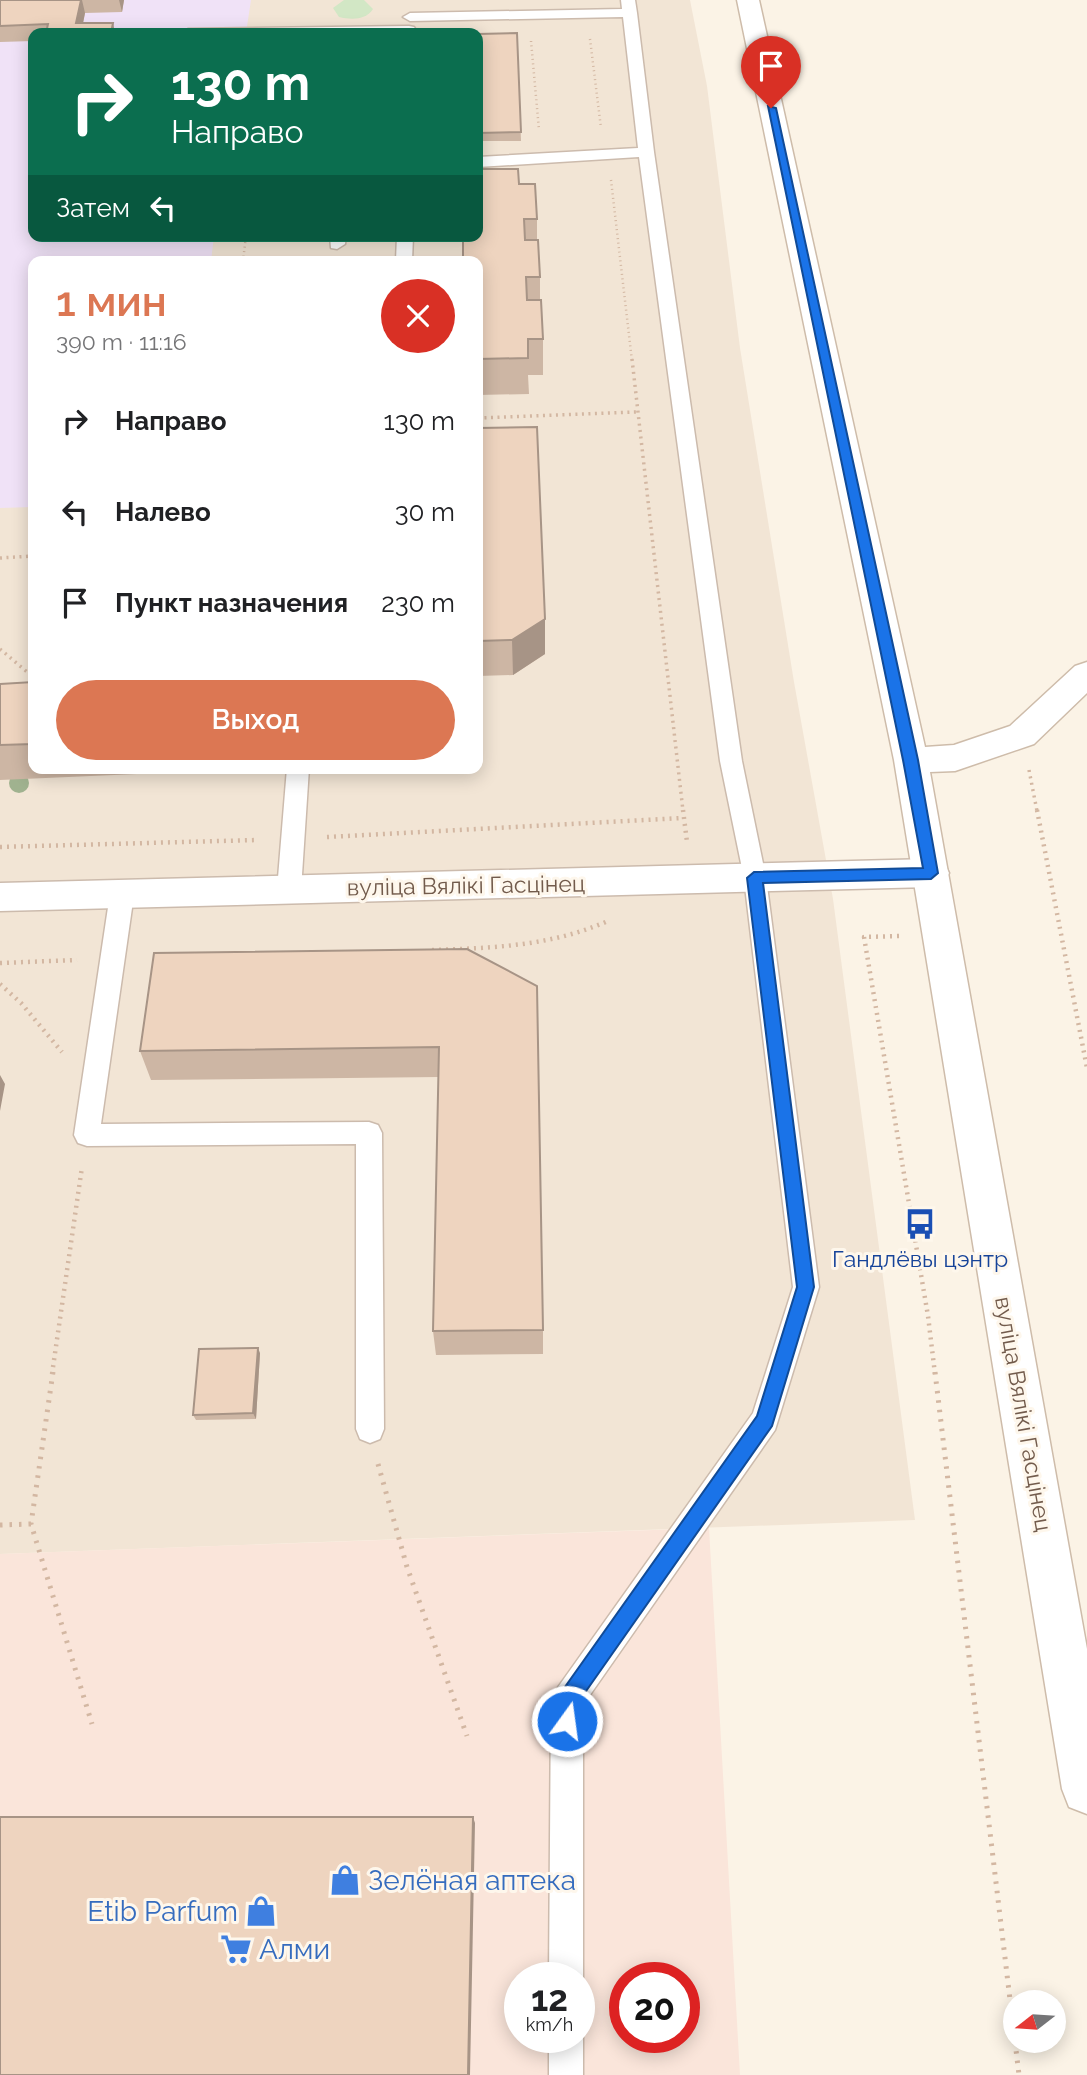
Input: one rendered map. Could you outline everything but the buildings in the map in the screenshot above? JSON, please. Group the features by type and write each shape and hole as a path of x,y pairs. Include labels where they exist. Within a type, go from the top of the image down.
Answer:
{"main road":[{"name":"вуліца Вялікі Гасцінец","path":"748,0 911,760 1087,1788"},
{"path":"911,760 955,758 1022,734 1087,674"},
{"name":"вуліца Вялікі Гасцінец","path":"0,897 931,873"}],"lane":[{"path":"409,27 410,0"},
{"path":"372,28 587,14 629,6 646,152 732,761 754,878 806,1287 765,1420 567,1701 566,1962"},
{"path":"483,162 646,152"},
{"path":"289,890 298,774"},
{"path":"122,894 87,1135 369,1133 370,1429"},
{"path":"566,2053 566,2075"}],"path":[{"path":"587,14 604,153 609,160 692,879"},
{"path":"530,35 540,139"},
{"path":"483,418 636,412"},
{"path":"0,558 28,556"},
{"path":"0,649 28,673"},
{"path":"1022,734 1087,1068"},
{"path":"0,847 293,838 683,818"},
{"path":"428,950 523,947 594,929 618,916"},
{"path":"893,936 864,937 928,1316 1019,2075"},
{"path":"0,963 114,959"},
{"path":"0,984 21,1003 94,1091"},
{"path":"87,1135 31,1524 92,1724"},
{"path":"370,1429 389,1511 422,1614 467,1736"},
{"path":"0,1525 31,1524"}],"shaded area":[{"path":"0,0 690,0 707,86 740,348 794,682 833,899 915,1520 0,1554"},
{"path":"0,0 251,0 247,28 28,28 28,242 213,242 212,256 28,256 28,507 0,508"},
{"path":"709,1528 740,2075 0,2075 0,1554"}],"green space":[{"path":"344,0 364,0 373,9 358,18 339,17 333,8"}],"place":[{"name":"Гандлёвы цэнтр","path":"920,1224"},
{"name":"Зелёная аптека","path":"345,1880"},
{"name":"Etib Parfum","path":"261,1911"},
{"name":"Алми","path":"236,1949"}],"route":[{"path":"567,1721 567,1701 765,1420 806,1287 754,878 931,873 911,760 771,108"}]}
